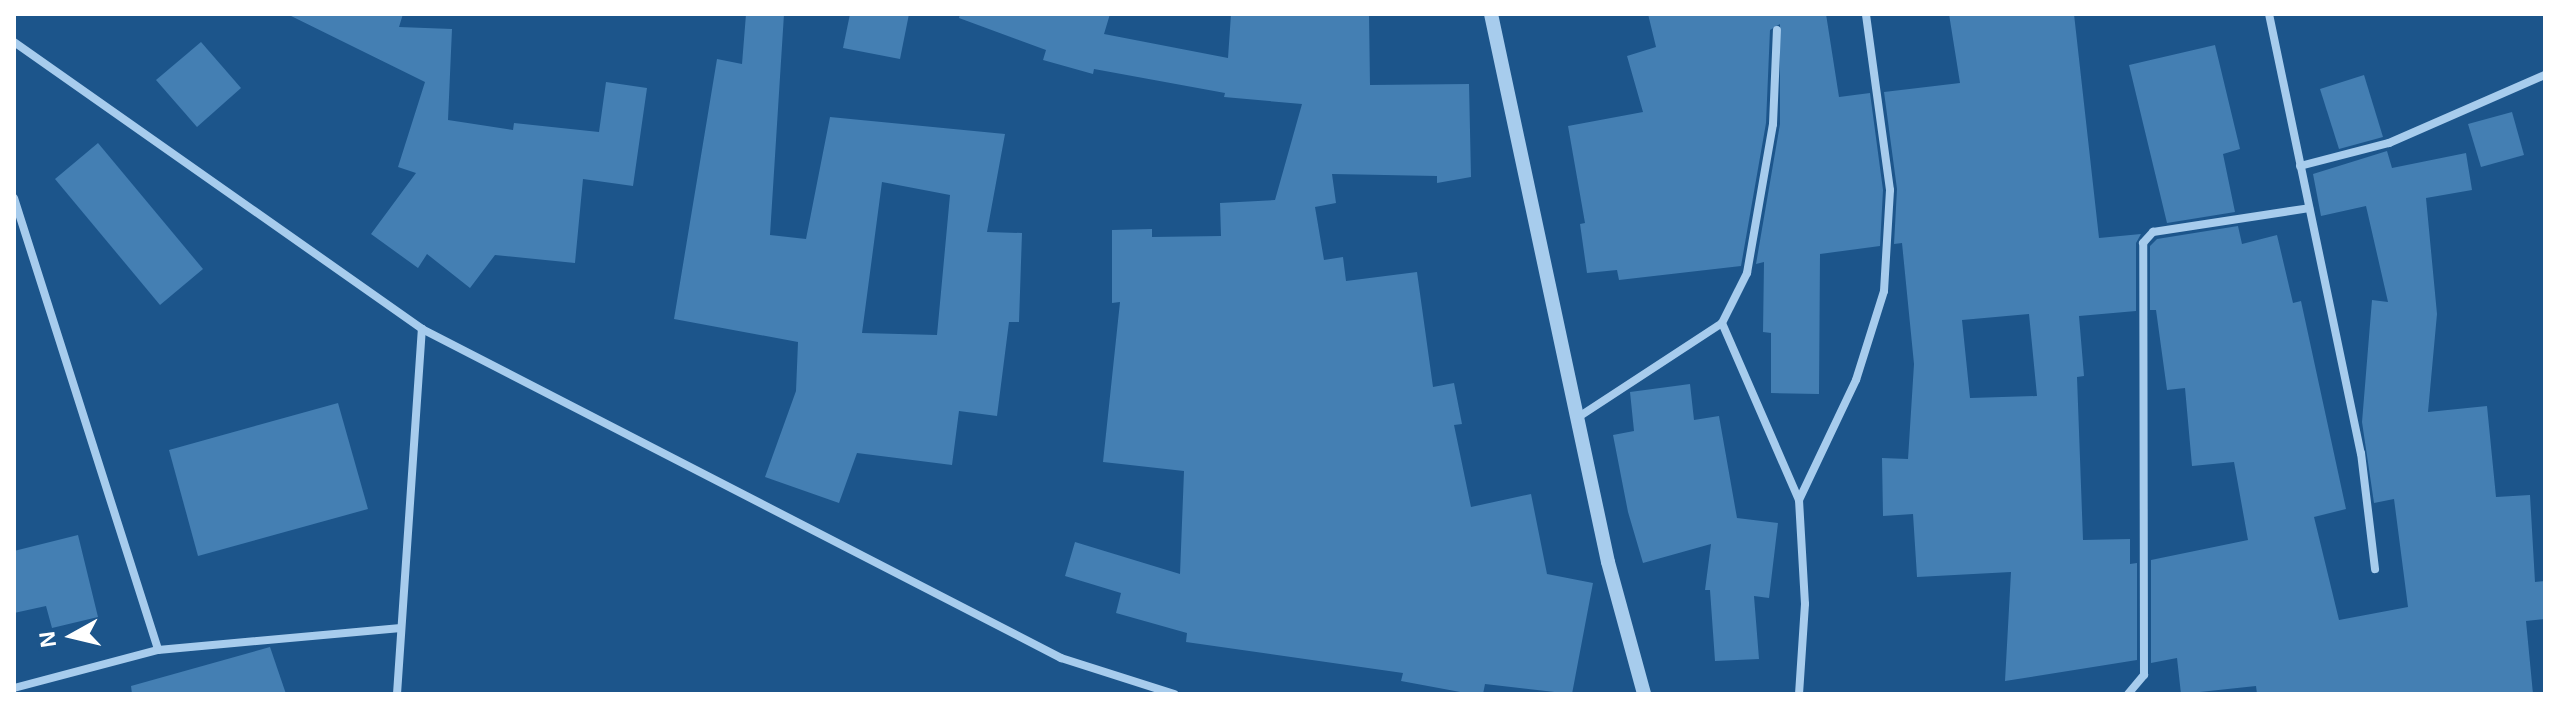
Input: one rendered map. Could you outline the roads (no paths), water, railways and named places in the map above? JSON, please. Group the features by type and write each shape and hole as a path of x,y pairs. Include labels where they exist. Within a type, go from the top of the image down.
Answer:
{"street":[{"path":"1491,14 1577,418 1644,694"},
{"path":"1799,500 1856,380 1884,291 1890,190 1866,14"},
{"path":"2269,14 2361,453 2375,569"},
{"path":"1577,418 1722,323 1747,273 1773,124 1777,30"},
{"path":"14,42 422,329 1061,658 1174,694"},
{"path":"2300,166 2389,143 2545,75"},
{"path":"14,198 158,650"},
{"path":"2128,694 2144,675 2143,243 2153,232 2309,208"},
{"path":"1722,323 1799,500 1805,604 1799,694"},
{"path":"397,694 398,628 422,329"},
{"path":"14,688 158,650 398,628"}]}
